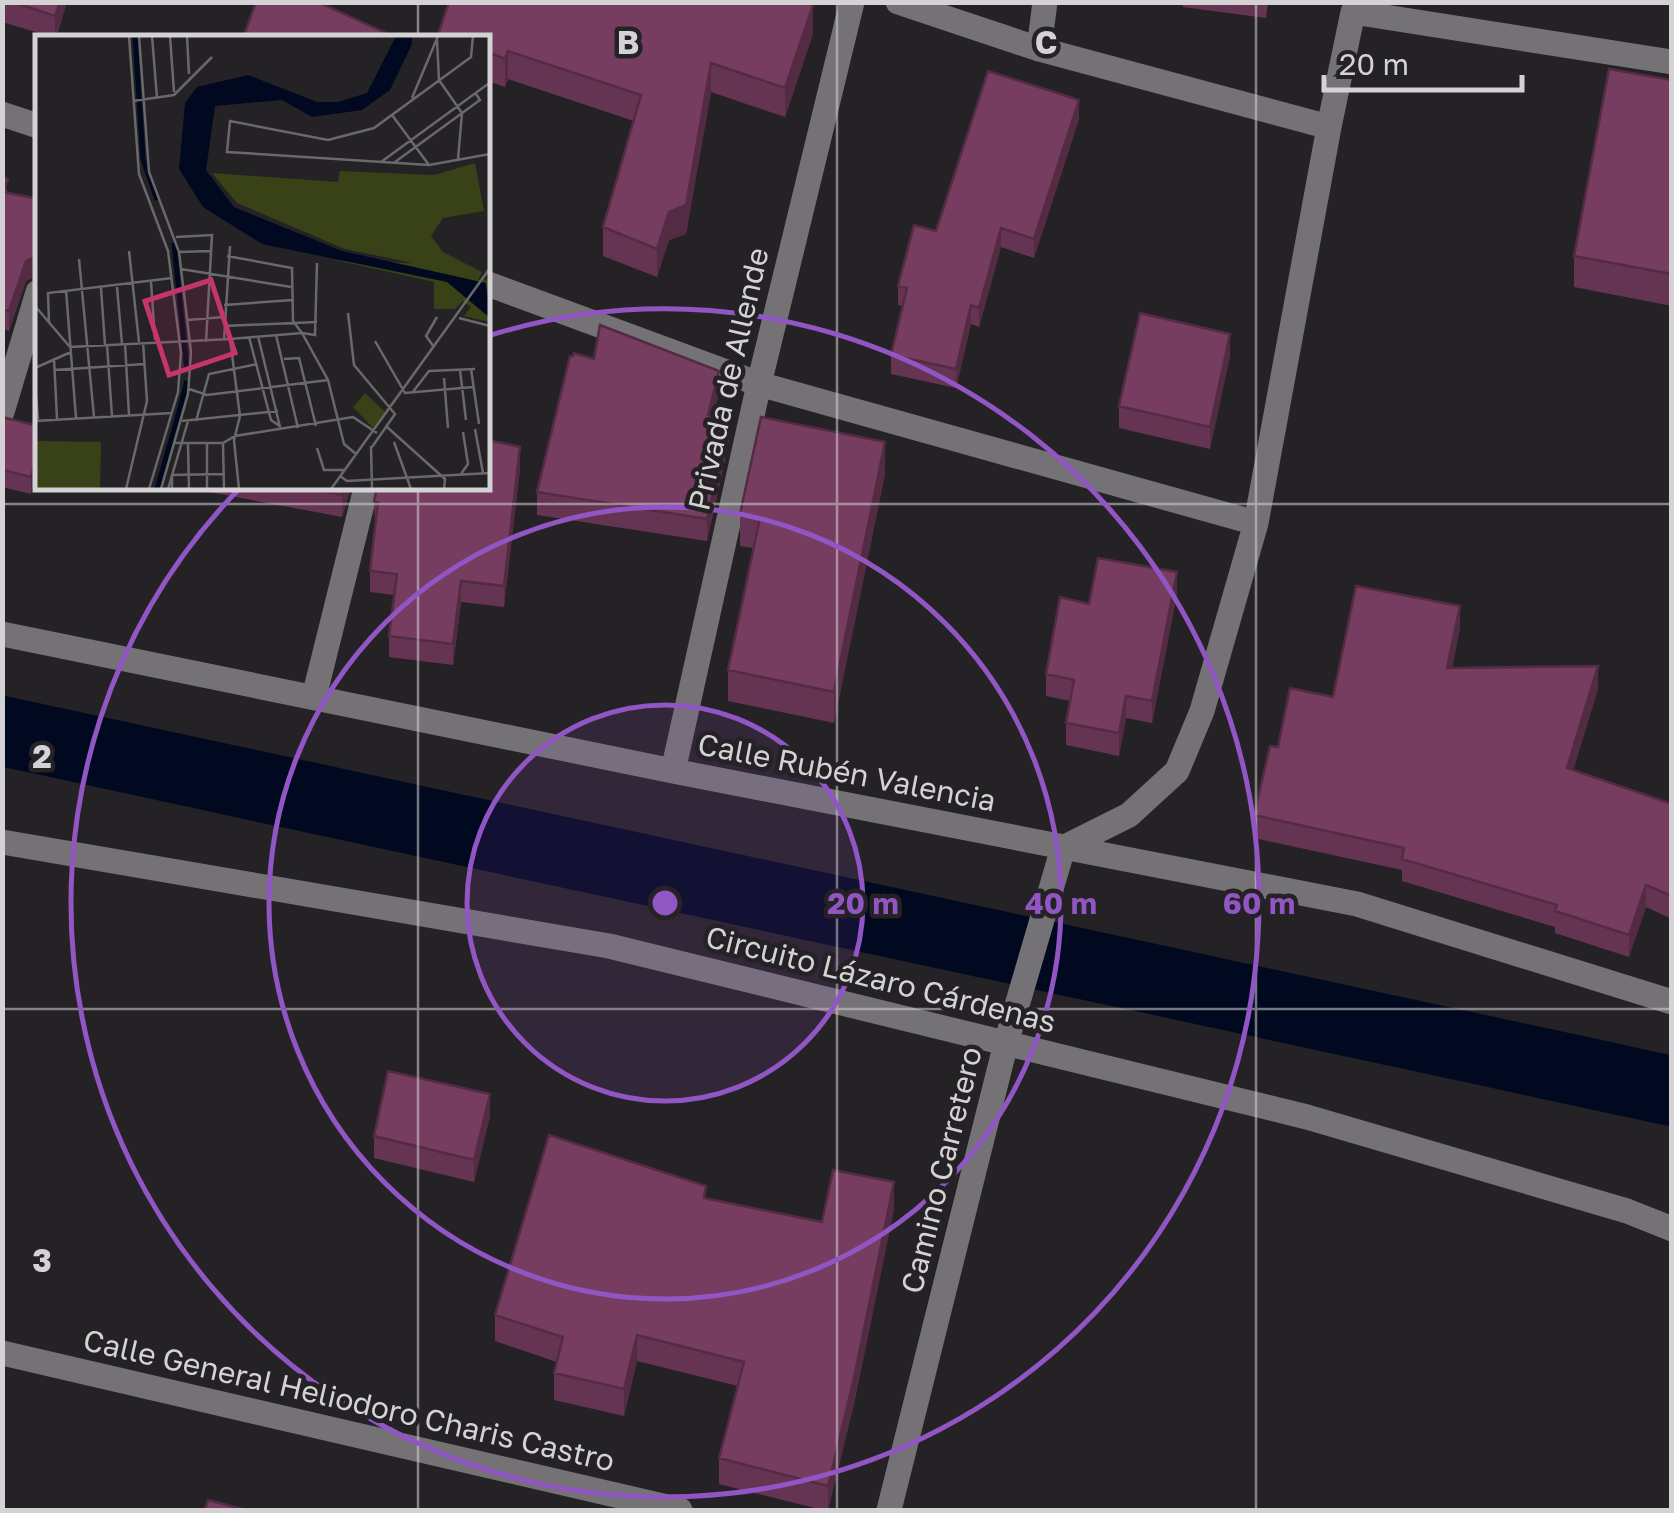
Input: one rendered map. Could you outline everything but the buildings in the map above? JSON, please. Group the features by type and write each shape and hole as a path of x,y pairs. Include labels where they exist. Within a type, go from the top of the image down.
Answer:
{"street":[{"name":"Privada de Allende","path":"674,771 759,384 852,2"},
{"path":"898,2 1039,49 1329,127"},
{"path":"1039,49 1045,2"},
{"path":"1063,848 1130,815 1177,771 1202,710 1256,524 1354,7 1672,62"},
{"path":"2,114 35,125"},
{"path":"490,285 759,384 1256,524"},
{"path":"2,412 35,302"},
{"path":"314,696 366,490"},
{"name":"Calle Rubén Valencia","path":"2,634 674,771 1357,904 1672,1002"},
{"name":"Circuito Lázaro Cárdenas","path":"2,842 609,946 1306,1117 1628,1211 1672,1229"},
{"name":"Camino Carretero","path":"889,1510 1006,1042 1063,848"},
{"name":"Calle General Heliodoro Charis Castro","path":"2,1353 680,1510"}],"waterway":[{"path":"2,731 1672,1091"}]}
